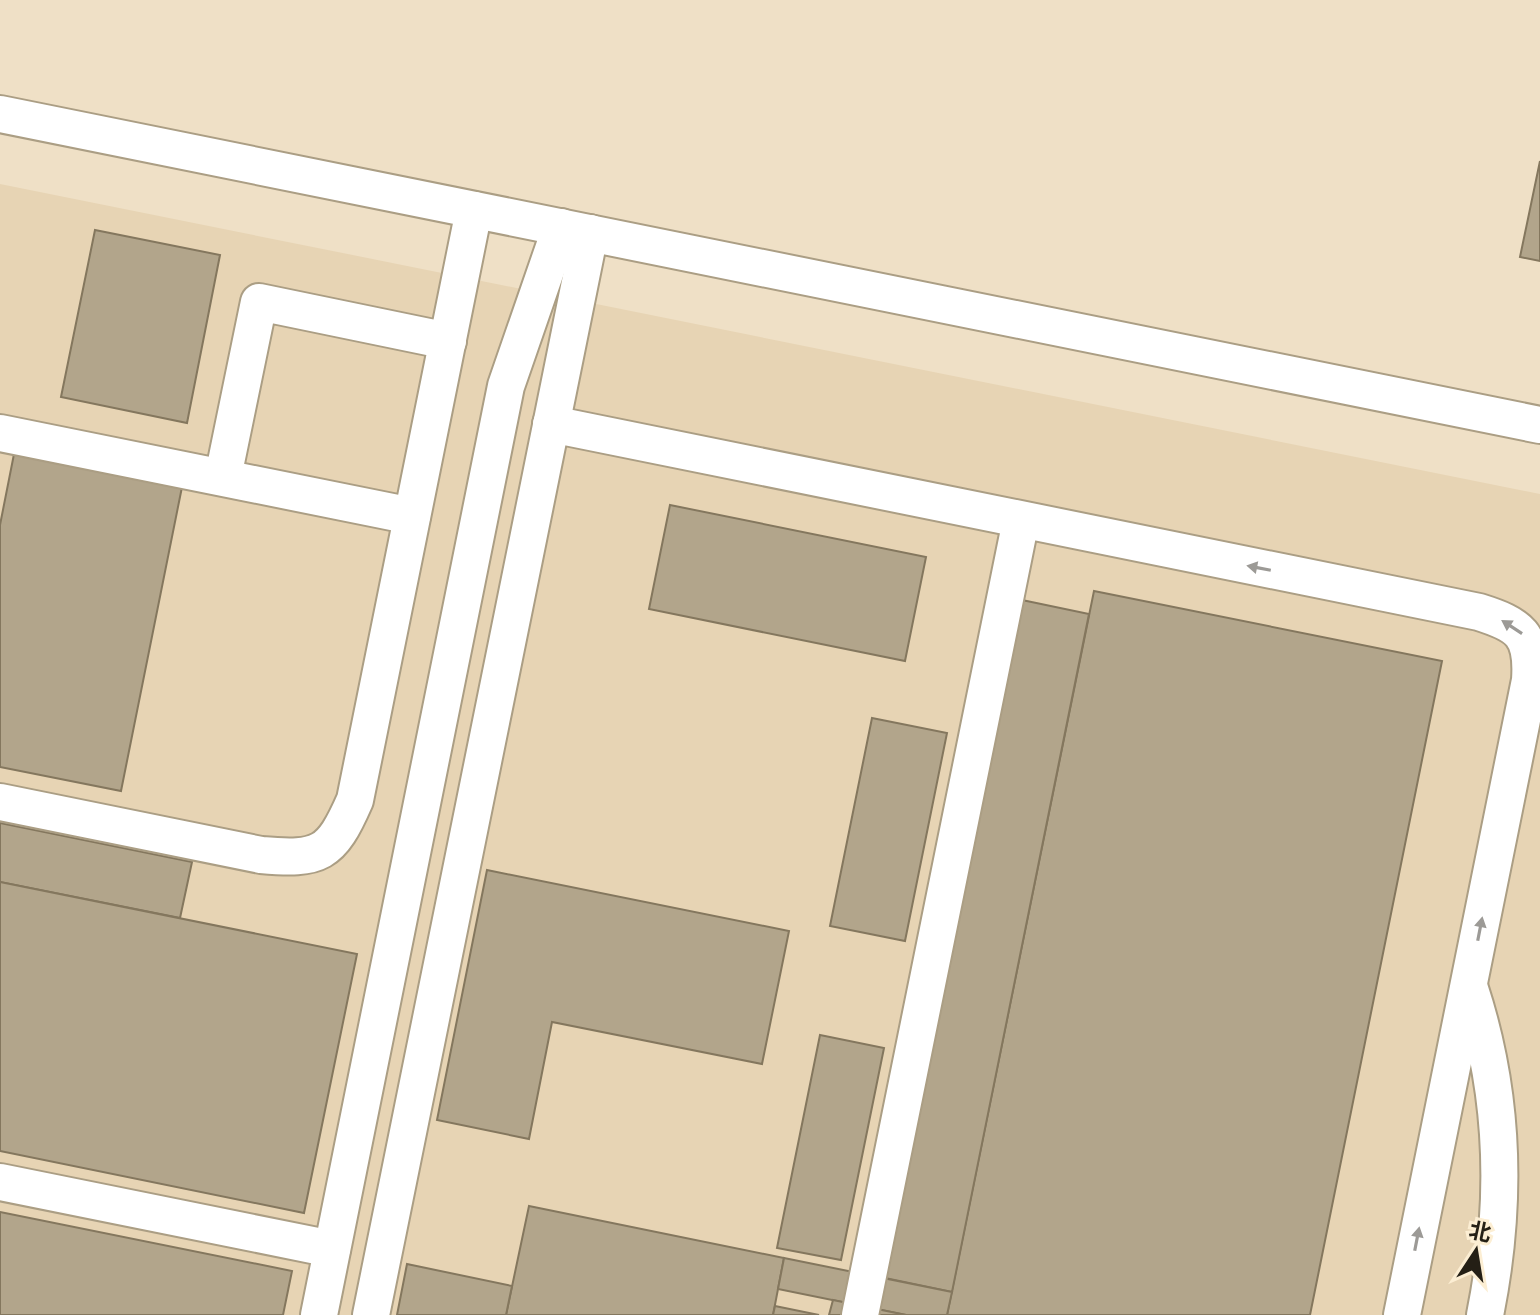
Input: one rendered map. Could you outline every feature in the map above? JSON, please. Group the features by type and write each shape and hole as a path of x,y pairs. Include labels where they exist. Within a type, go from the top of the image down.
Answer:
{"street":[{"path":"0,114 1540,425"},
{"path":"0,802 261,855 294,858 323,852 343,828 355,800 474,210"},
{"path":"371,1315 551,424 576,230"},
{"path":"319,1315 506,386 576,230"},
{"path":"223,477 259,302 448,341"},
{"path":"551,424 1479,612 1505,621 1527,637 1532,658 1530,680 1402,1315"},
{"path":"0,433 412,516"},
{"path":"860,1315 1021,520"},
{"path":"1468,984 1491,1067 1500,1158 1499,1223 1485,1315"},
{"path":"0,1182 332,1249"}],"shaded area":[{"path":"0,184 1540,494 1540,1315 0,1315"}],"building":[{"path":"1540,161 1540,261 1520,257"},
{"path":"95,230 220,255 187,423 61,397"},
{"path":"15,449 183,482 121,791 0,767 0,525"},
{"path":"670,505 926,557 905,661 649,609"},
{"path":"1094,591 1442,661 1310,1315 947,1315"},
{"path":"1022,600 1089,614 952,1292 885,1278"},
{"path":"872,718 947,733 905,941 830,926"},
{"path":"0,823 192,862 180,918 0,882"},
{"path":"487,870 789,931 762,1064 552,1022 529,1139 437,1120"},
{"path":"0,882 357,954 304,1213 0,1151"},
{"path":"820,1035 884,1048 841,1260 777,1248"},
{"path":"529,1206 784,1258 773,1315 506,1315"},
{"path":"0,1212 292,1271 283,1315 0,1315"},
{"path":"784,1258 952,1292 947,1315 906,1315 778,1289"},
{"path":"407,1264 512,1286 506,1315 397,1315"},
{"path":"833,1300 906,1315 829,1315"},
{"path":"775,1306 819,1315 773,1315"}]}
